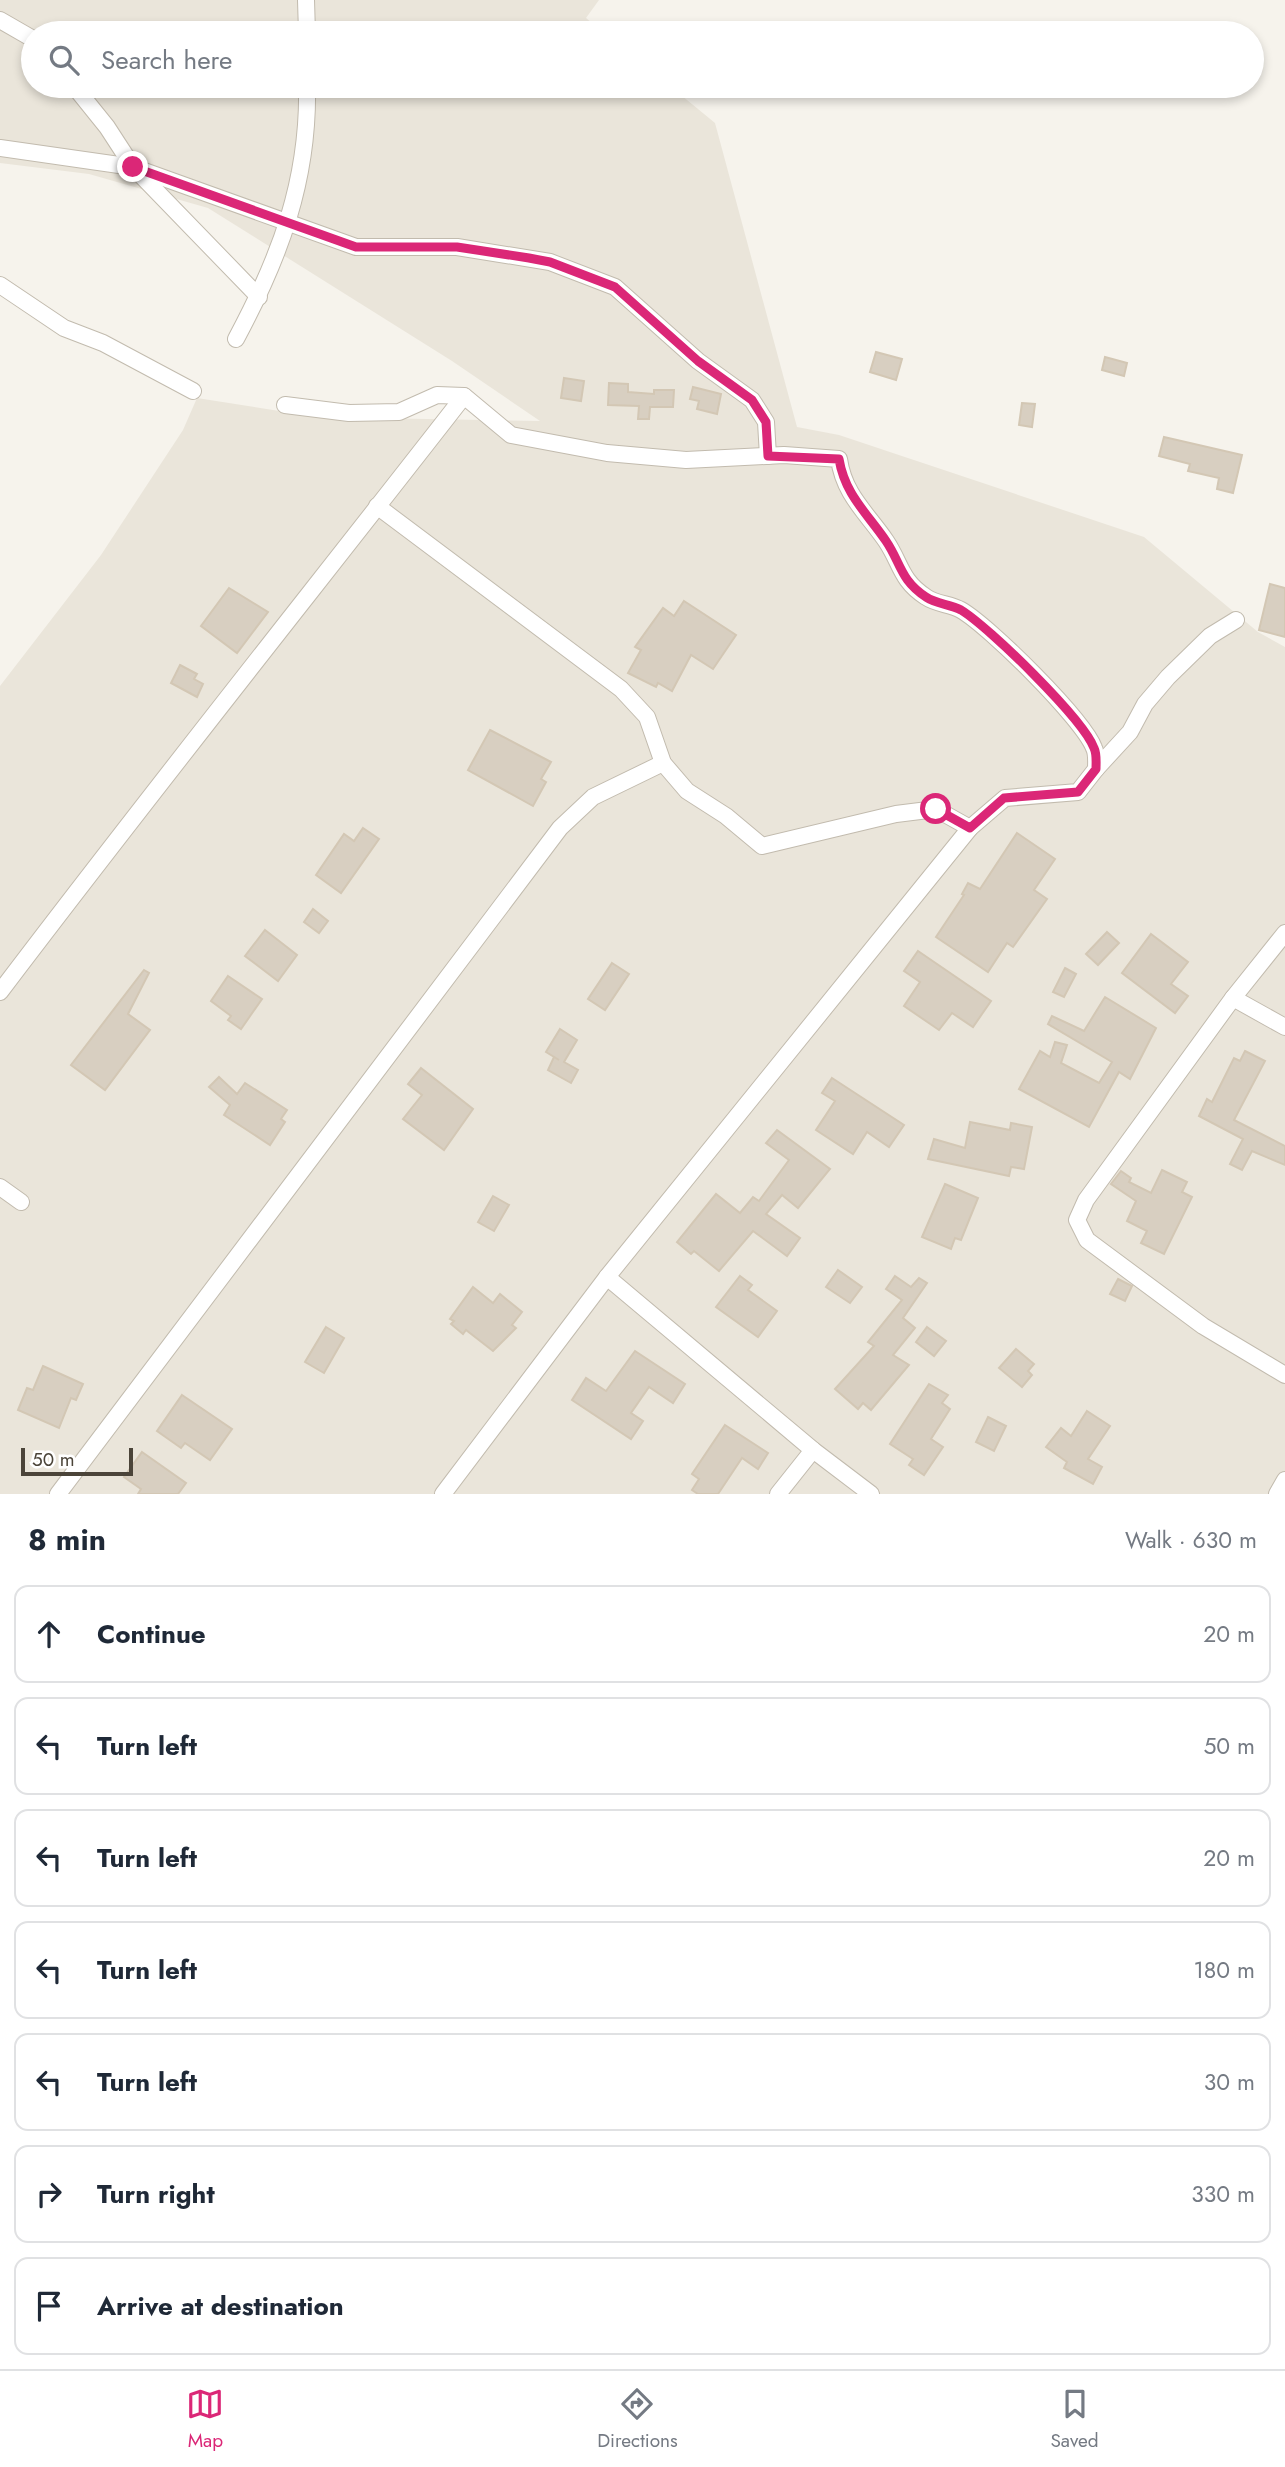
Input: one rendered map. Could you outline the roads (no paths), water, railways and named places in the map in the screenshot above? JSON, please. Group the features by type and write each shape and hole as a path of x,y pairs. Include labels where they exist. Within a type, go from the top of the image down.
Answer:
{"street":[{"path":"306,0 307,21"},
{"path":"0,20 21,33"},
{"path":"84,98 107,127 133,167 259,297"},
{"path":"236,339 259,297 290,223 304,156 306,98"},
{"path":"0,148 133,167 356,247 457,247 550,262 615,287 698,361 752,400 766,422 768,456"},
{"path":"0,285 64,328 103,343 193,391"},
{"path":"285,405 349,413 399,412 437,395 464,396 511,435 637,457 686,460 768,456 839,459 847,488 866,518 887,542 901,573 927,597 960,610 999,637 1080,724 1095,749 1096,769"},
{"path":"0,992 150,793 464,396"},
{"path":"377,506 621,689 647,717 663,763 687,791 726,816 762,846 896,814 936,809 970,828"},
{"path":"443,1494 607,1277 970,828 1004,798 1078,792 1130,732 1146,704 1168,677 1210,636 1236,620"},
{"path":"58,1494 560,828 593,797 663,763"},
{"path":"1285,933 1233,998 1086,1200 1077,1220 1087,1240 1203,1326 1285,1375"},
{"path":"1233,998 1285,1027"},
{"path":"0,1187 21,1202"},
{"path":"607,1277 813,1450 871,1494"},
{"path":"778,1494 813,1450"},
{"path":"1277,1494 1285,1480"}]}
